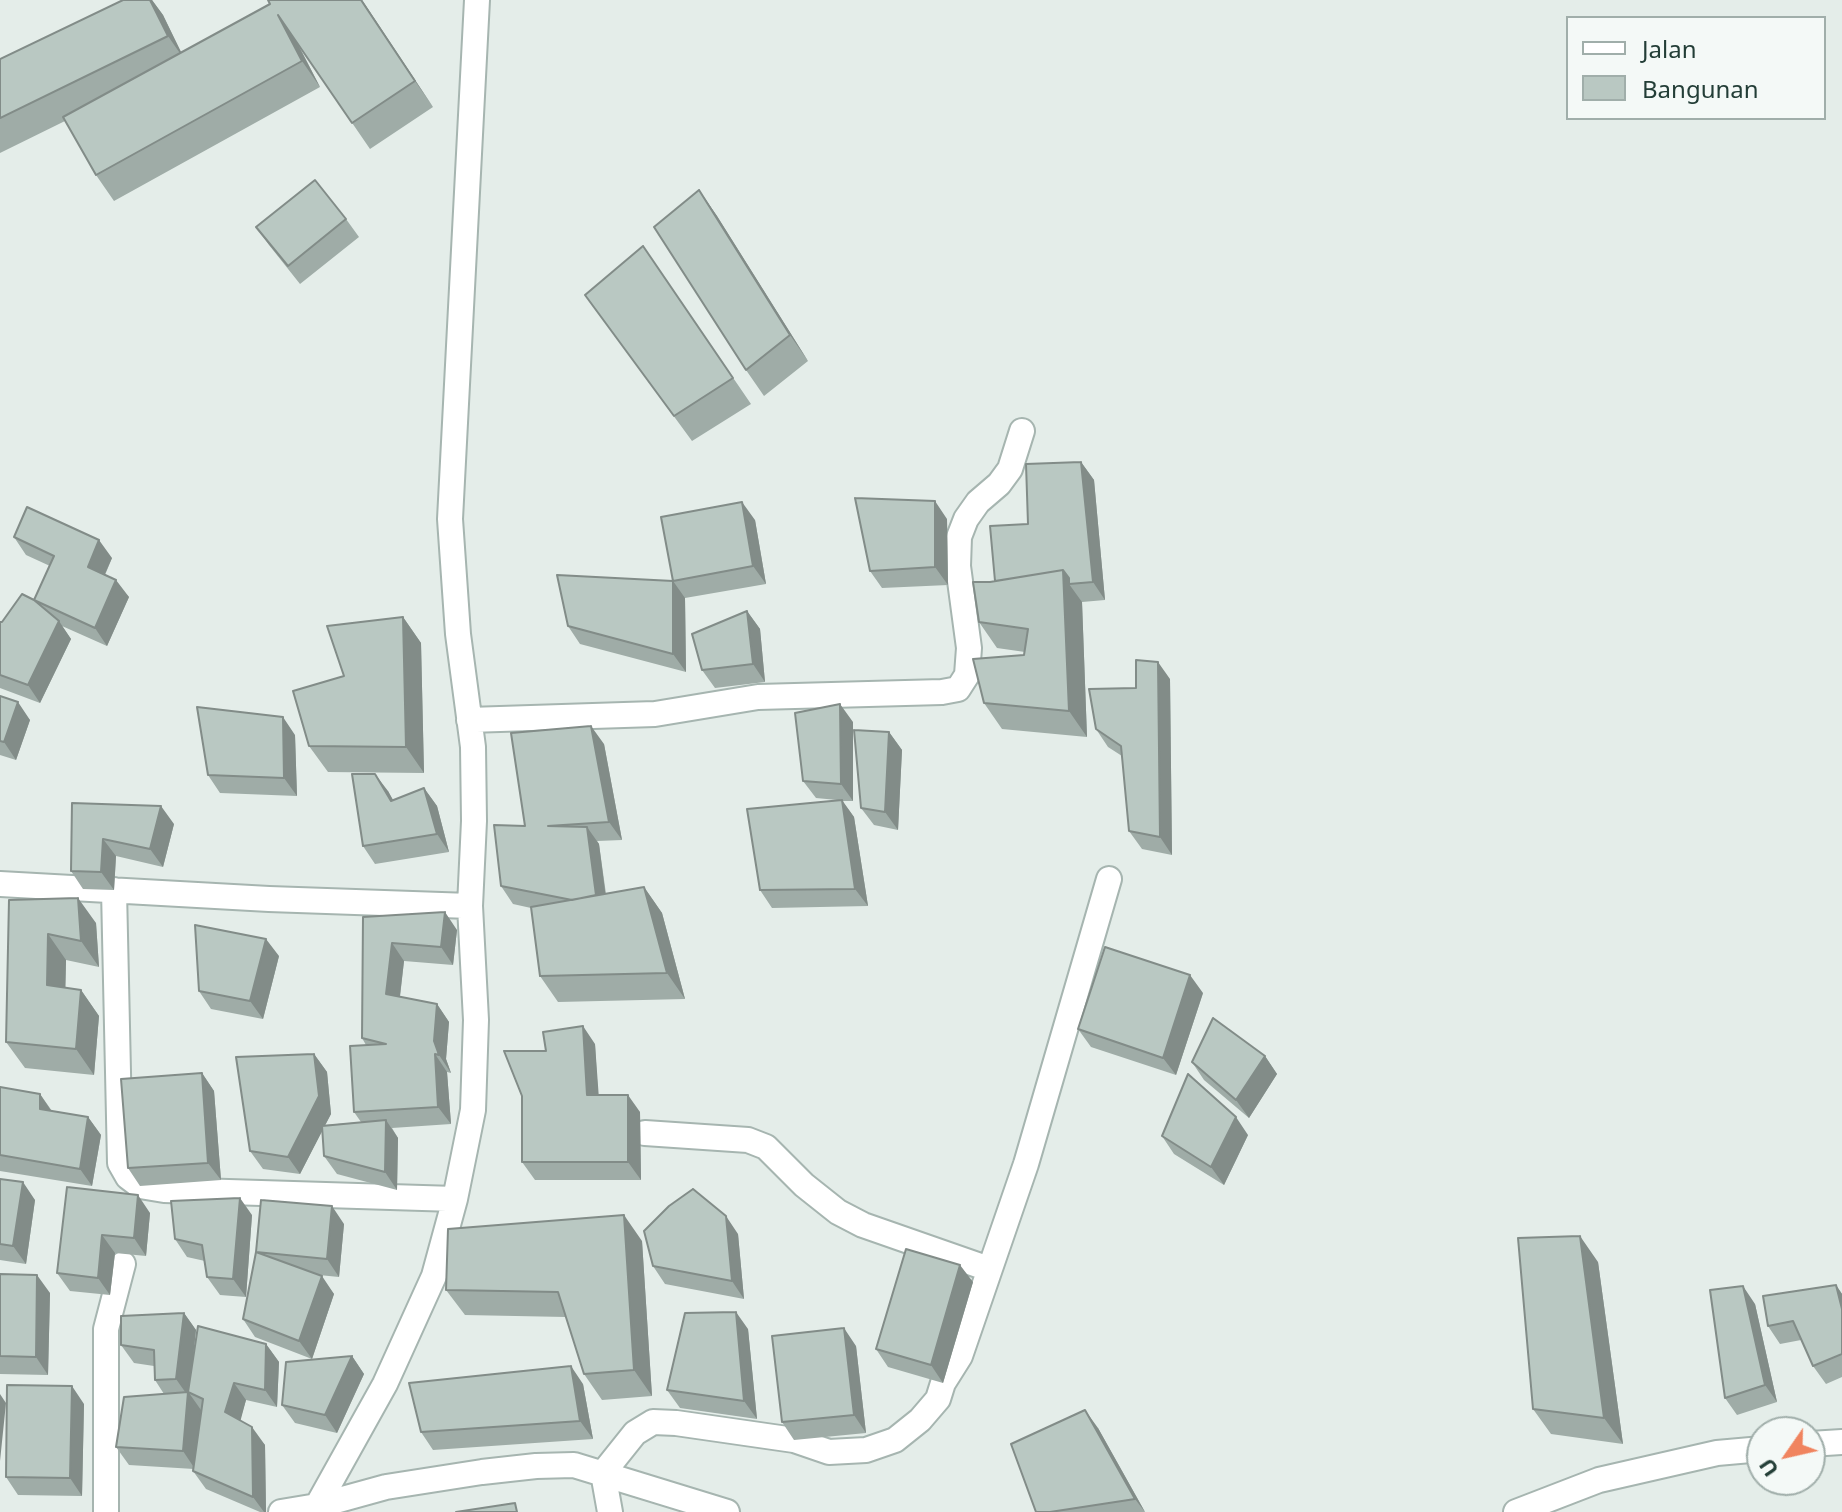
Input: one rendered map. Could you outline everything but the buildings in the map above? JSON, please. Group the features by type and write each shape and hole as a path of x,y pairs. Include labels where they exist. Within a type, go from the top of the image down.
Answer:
{"street":[{"path":"317,1506 360,1432 412,1328 434,1276 455,1199 473,1110 476,1020 470,906 473,747 458,634 450,519 477,0"},
{"path":"469,720 655,714 758,697 958,689 967,675 969,648 958,566 959,537 966,519 978,502 999,484 1010,469 1022,431"},
{"path":"610,1512 603,1473 635,1433 653,1422 794,1440 829,1452 866,1450 895,1440 920,1420 938,1399 943,1383 960,1356 1026,1164 1109,879"},
{"path":"0,884 269,899 470,906"},
{"path":"114,890 120,1163 128,1177 140,1186 164,1190 455,1199"},
{"path":"645,1133 748,1140 766,1147 804,1185 838,1212 863,1225 989,1269"},
{"path":"106,1512 106,1329 123,1264"},
{"path":"1516,1512 1599,1480 1717,1453 1746,1450"},
{"path":"281,1512 317,1506 386,1487 536,1466 574,1465 727,1512"}]}
